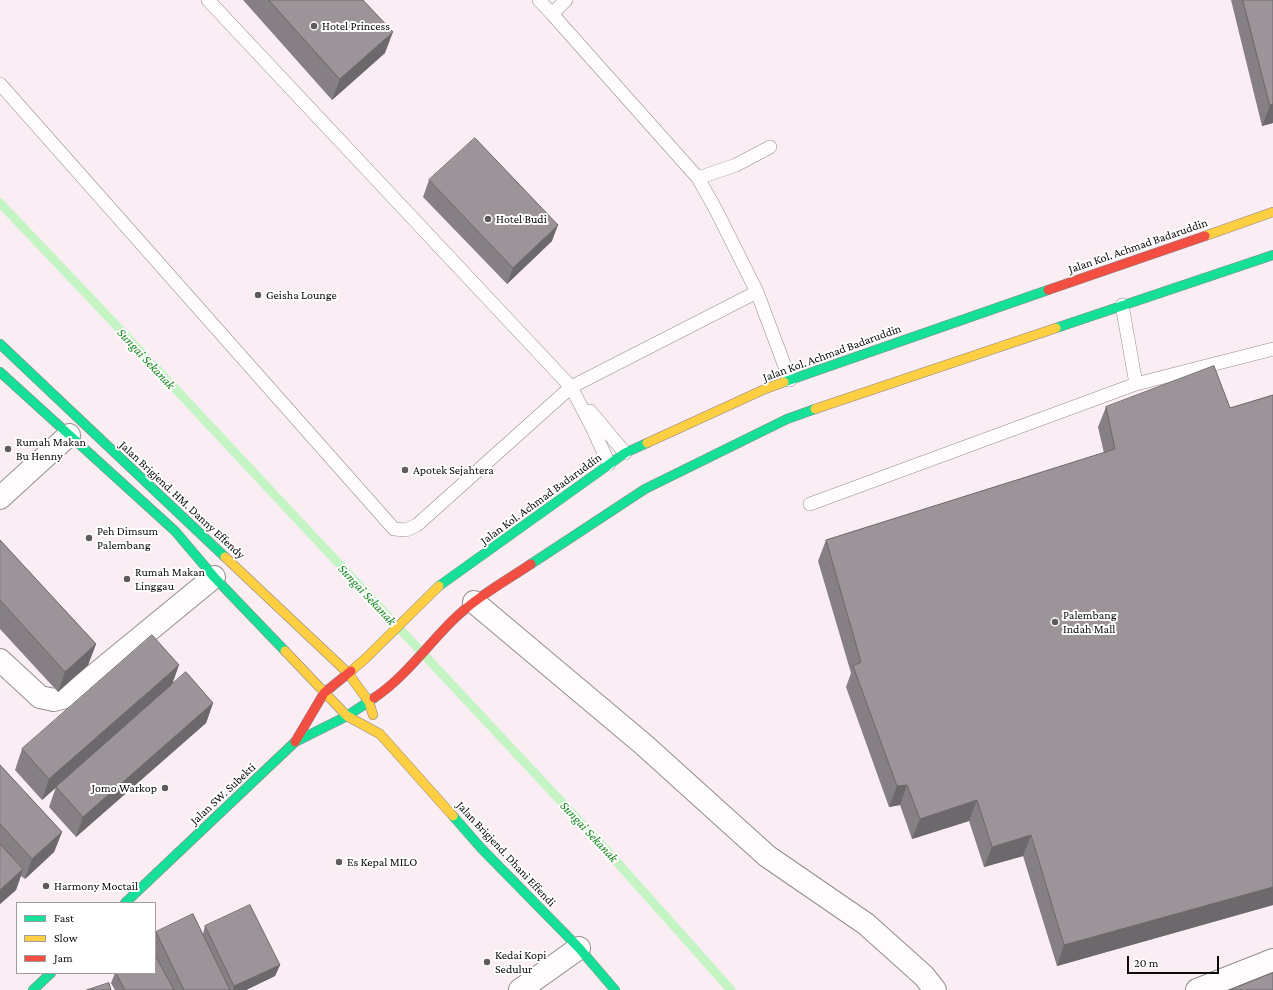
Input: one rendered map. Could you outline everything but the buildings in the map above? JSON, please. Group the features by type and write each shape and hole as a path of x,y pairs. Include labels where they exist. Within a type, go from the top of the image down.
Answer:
{"main road":[{"name":"Jalan Kol. Achmad Badaruddin","path":"324,693 366,657 435,589 625,453 765,389 1273,212"},
{"path":"474,602 645,489 787,419 1273,255"},
{"name":"Jalan Brigjend. HM. Danny Effendy","path":"0,344 348,673 369,702 380,734"},
{"path":"0,372 175,531 214,577 347,716 380,734"},
{"name":"Jalan SW. Subekti","path":"126,902 296,742 347,716 389,688 453,620 474,602"},
{"path":"296,742 324,693"},
{"name":"Jalan Brigjend. Dhani Effendi","path":"380,734 481,848 579,948 615,990"},
{"path":"33,990 50,974"}],"street":[{"path":"0,498 69,435"},
{"path":"0,660 40,697 54,700 69,696 214,577"},
{"path":"474,602 643,744 767,856 866,924 924,976 935,990"},
{"path":"520,990 579,948"},
{"path":"1197,990 1273,960"}],"lane":[{"path":"208,0 571,388 625,453"},
{"path":"540,0 698,178 716,210 757,292 790,380"},
{"path":"552,14 566,0"},
{"path":"0,84 394,529 406,530 417,526 571,388 757,292"},
{"path":"698,178 736,165 770,147"},
{"path":"1122,305 1136,384"},
{"path":"810,504 1136,384 1273,349"},
{"path":"571,388 592,427 609,464"}],"waterway":[{"name":"Sungai Sekanak","path":"0,203 600,843 731,990"}],"traffic: fast":[{"path":"1056,328 1273,255"},
{"path":"784,382 1048,290"},
{"path":"0,344 225,557"},
{"path":"0,372 175,531 214,577 285,651"},
{"path":"531,564 645,489 787,419 815,409"},
{"path":"439,586 625,453 647,443"},
{"path":"126,902 295,742 347,716 374,698"},
{"path":"453,816 481,848 579,948 615,990"},
{"path":"33,990 50,974"}],"traffic: slow":[{"path":"1205,236 1273,212"},
{"path":"815,409 1056,328"},
{"path":"647,443 765,389 784,382"},
{"path":"225,557 348,673 369,702 373,715"},
{"path":"351,671 439,586"},
{"path":"285,651 347,716 380,734 453,816"}],"traffic: jam":[{"path":"1048,290 1205,236"},
{"path":"374,698 405,672 442,631 470,605 531,564"},
{"path":"295,742 324,693 351,671"}],"place":[{"name":"Hotel Princess","path":"314,26"},
{"name":"Hotel Budi","path":"488,219"},
{"name":"Geisha Lounge","path":"258,295"},
{"name":"Rumah Makan Bu Henny","path":"8,449"},
{"name":"Apotek Sejahtera","path":"405,470"},
{"name":"Peh Dimsum Palembang","path":"89,538"},
{"name":"Rumah Makan Linggau","path":"127,579"},
{"name":"Palembang Indah Mall","path":"1055,622"},
{"name":"Jomo Warkop","path":"165,788"},
{"name":"Es Kepal MILO","path":"339,862"},
{"name":"Harmony Moctail","path":"46,886"},
{"name":"Kedai Kopi Sedulur","path":"487,962"}]}
